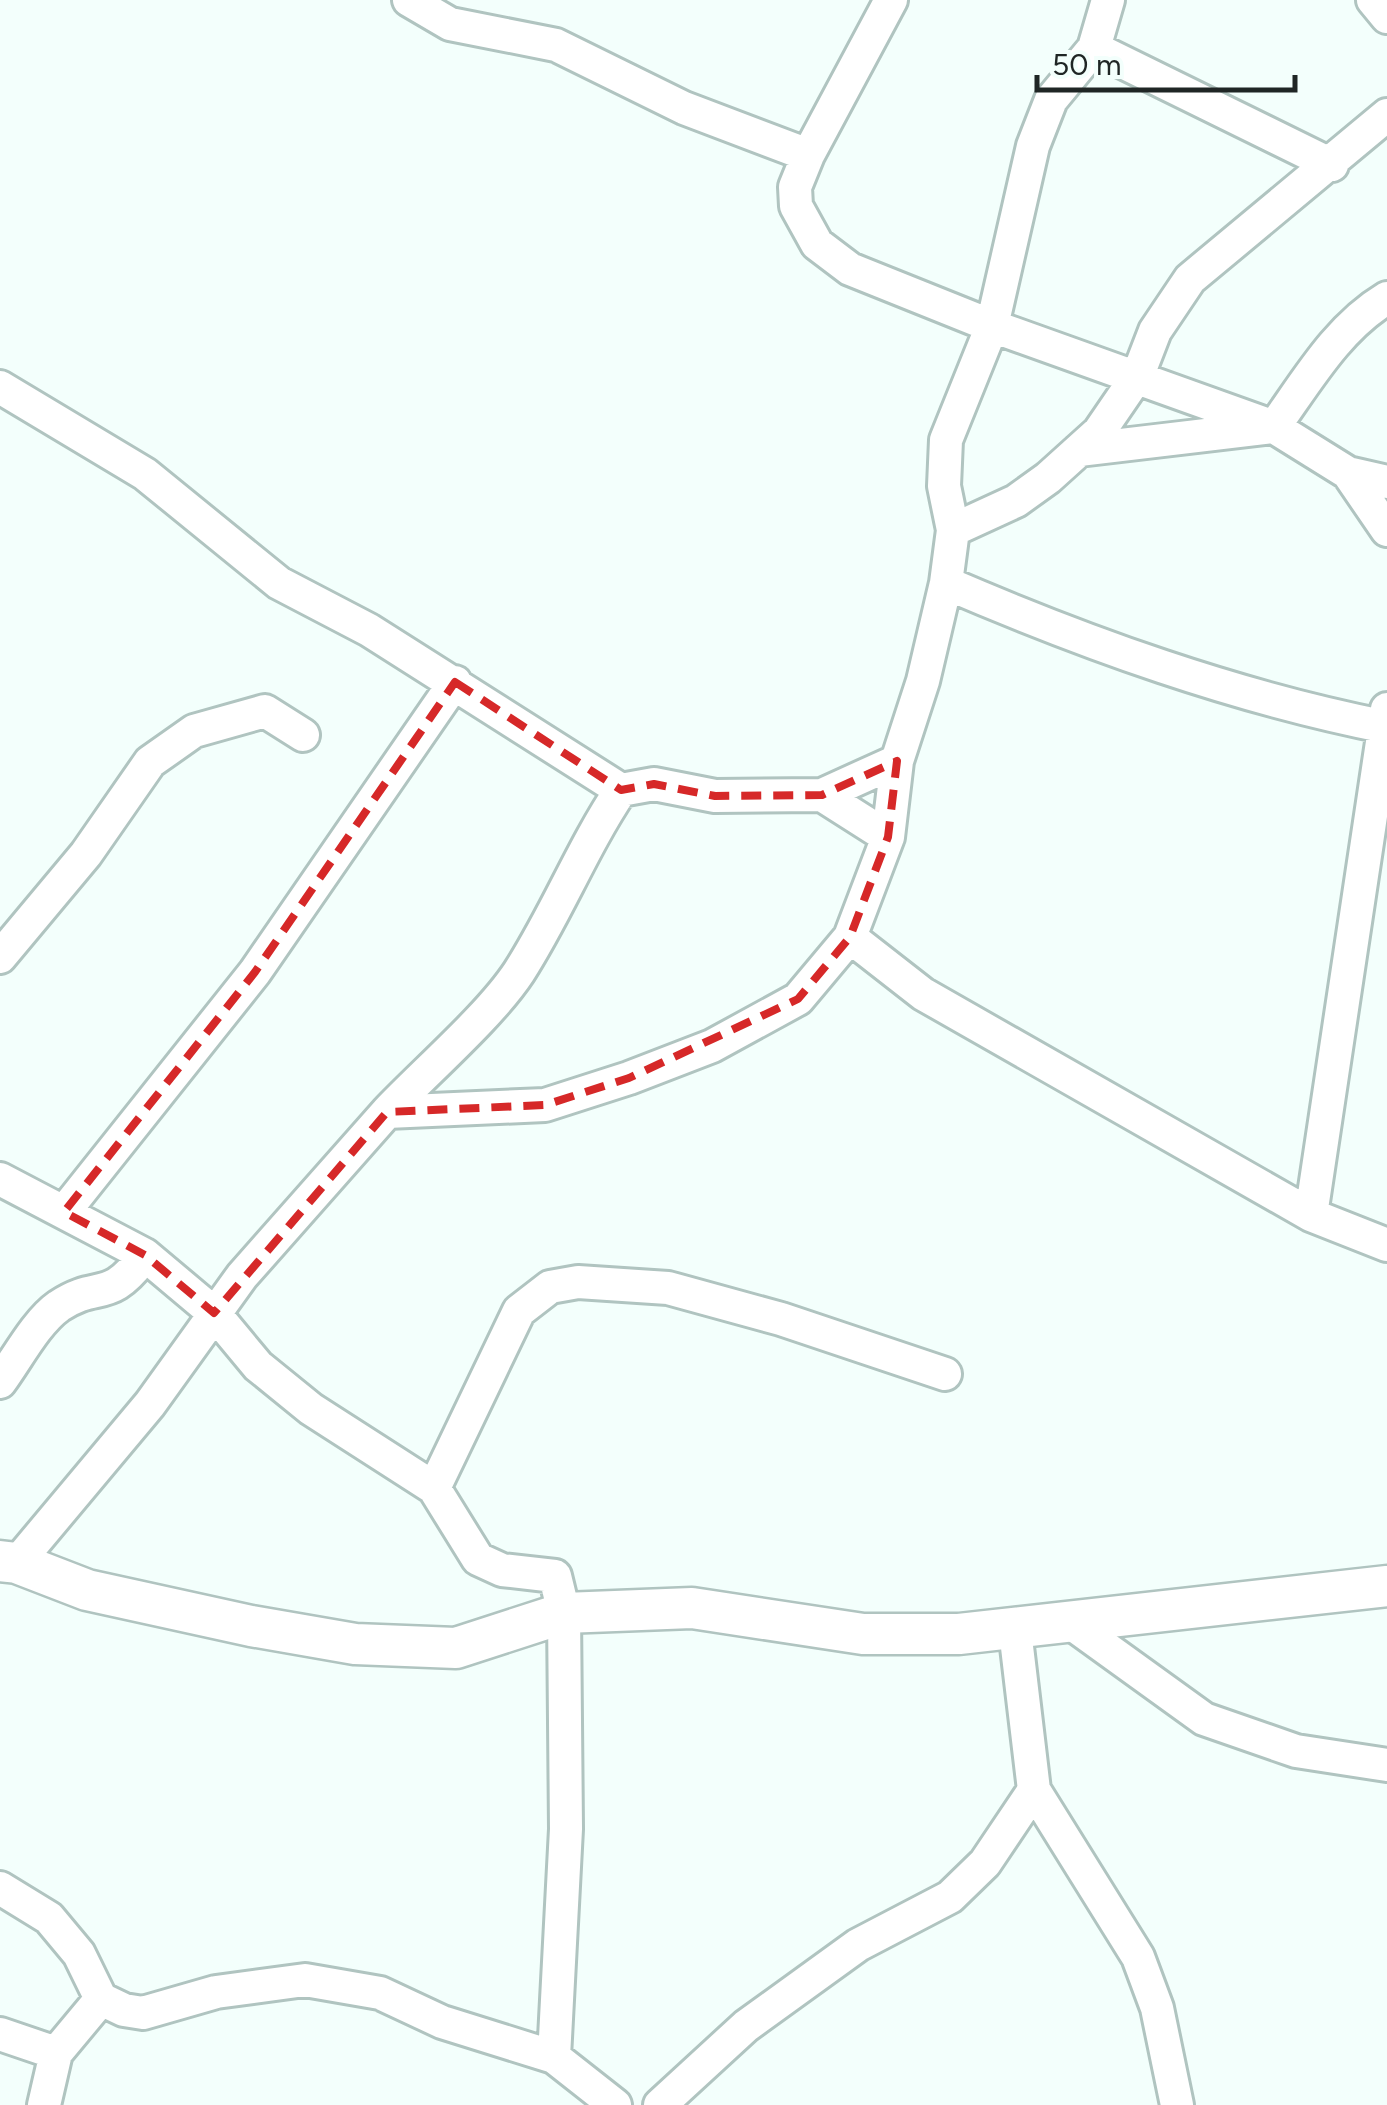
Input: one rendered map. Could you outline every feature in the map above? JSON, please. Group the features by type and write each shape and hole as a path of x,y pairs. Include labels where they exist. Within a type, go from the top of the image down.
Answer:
{"street":[{"path":"409,0 450,24 556,46 684,108 808,156"},
{"path":"891,0 808,156 796,187 796,206 817,244 850,269 992,326 1138,375 1274,427 1348,473 1387,482"},
{"path":"387,1112 545,1105 630,1078 712,1046 798,999 850,937 888,837 897,762 924,681 946,583 953,530 944,486 946,440 992,326 1032,146 1051,100 1094,48 1108,0"},
{"path":"1374,0 1387,17"},
{"path":"1094,48 1332,164"},
{"path":"953,530 1016,501 1099,432 1138,375 1155,331 1190,280 1387,115"},
{"path":"1079,450 1274,427 1329,349 1370,308 1387,298"},
{"path":"0,388 145,474 279,583 455,682 620,790 654,784 714,796 822,795 897,762"},
{"path":"1348,473 1387,530"},
{"path":"946,583 1054,630 1302,710 1386,721 1311,1215"},
{"path":"64,1212 255,972 455,682"},
{"path":"0,957 86,854 162,752 194,731 265,711 303,736"},
{"path":"620,790 590,836 554,914 516,976 387,1112 214,1313 150,1404 9,1562 87,1590 355,1644 456,1648 564,1613 692,1608 863,1634 1015,1630 1387,1586"},
{"path":"822,795 888,837"},
{"path":"850,937 923,994 1311,1215 1387,1246"},
{"path":"0,1179 145,1255 214,1313 258,1366 311,1409 434,1488 478,1560 502,1570 555,1576 564,1613 566,1829 554,2057"},
{"path":"0,1382 55,1309 76,1297 114,1290 145,1255"},
{"path":"434,1488 519,1311 550,1287 578,1282 668,1288 781,1318 945,1374"},
{"path":"1071,1623 1204,1719 1296,1750 1387,1765"},
{"path":"1015,1630 1034,1790 1138,1957 1157,2008 1176,2105"},
{"path":"660,2105 746,2026 858,1945 950,1897 985,1863 1034,1790"},
{"path":"0,1888 49,1918 79,1954 102,1999 142,2013 216,1992 304,1980 380,1993 442,2022 554,2057 615,2105"},
{"path":"44,2105 56,2054 102,1999"},
{"path":"0,2034 56,2054"}],"highlighted area":[{"path":"455,682 621,790 654,784 715,796 822,795 897,761 888,837 850,937 798,999 629,1078 545,1105 387,1112 214,1313 145,1255 64,1212 255,972"}]}
